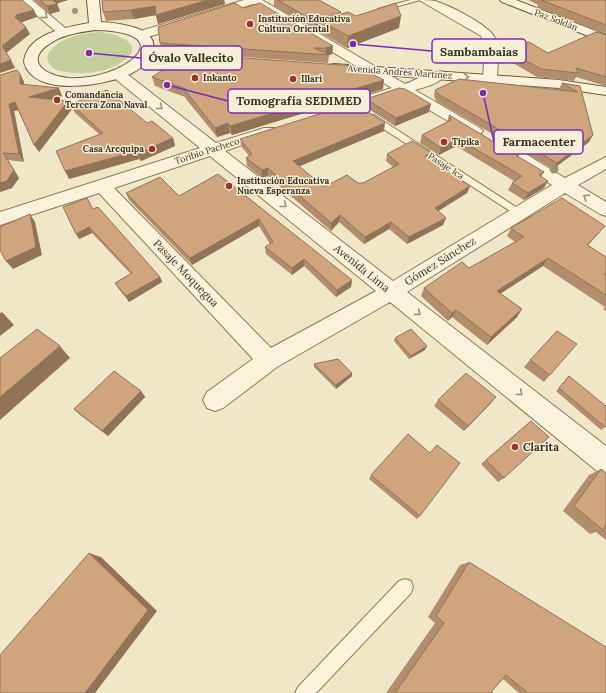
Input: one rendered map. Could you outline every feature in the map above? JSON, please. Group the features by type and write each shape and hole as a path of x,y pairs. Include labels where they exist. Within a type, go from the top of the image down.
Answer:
{"street":[{"path":"25,0 64,32"},
{"path":"93,0 95,26"},
{"path":"140,35 255,0 484,137"},
{"path":"425,0 480,30 488,37 491,44 490,78"},
{"name":"Paz Soldán","path":"506,0 606,39"},
{"path":"95,26 126,28 140,35 147,44 145,55 130,69 101,80 66,82 51,80 39,75 32,68 30,60 33,52 51,38 64,32 95,26"},
{"path":"145,55 208,59"},
{"name":"Avenida Andrés Martínez","path":"318,67 490,78 559,84 606,91"},
{"path":"18,73 32,68"},
{"name":"Avenida Lima","path":"118,74 606,462"},
{"path":"309,119 360,109 403,89 425,82 438,75"},
{"name":"Toribio Pacheco","path":"0,220 213,148 287,126"},
{"path":"504,149 606,210"},
{"name":"Gómez Sánchez","path":"215,400 269,360 391,292 565,185 606,162"},
{"name":"Pasaje Moquegua","path":"102,185 269,360"}],"lane":[{"path":"372,12 416,0"},
{"path":"310,33 344,21"},
{"name":"Pasaje Ica","path":"360,109 519,213"},
{"path":"304,693 405,587"}],"green space":[{"path":"98,32 112,34 126,40 131,44 132,49 130,55 116,66 95,72 73,73 59,71 51,66 47,56 56,45 69,38"}],"building":[{"path":"0,0 22,0 34,10 16,15 15,17 26,27 2,46 11,60 0,64"},
{"path":"40,0 53,0 57,4 47,6"},
{"path":"102,0 208,0 156,15 155,6 131,10 103,12"},
{"path":"278,0 319,0 341,12 314,21"},
{"path":"541,0 606,0 606,25"},
{"path":"235,3 243,8 260,3 333,46 326,48 314,48 329,55 160,43 158,27"},
{"path":"396,3 401,16 348,36 321,21 348,12 356,16"},
{"path":"596,32 606,35 606,77 576,68 578,73 541,69 507,50 529,42 548,53"},
{"path":"162,52 355,66 384,80 230,126 228,123 215,128 184,89 186,89 152,77 164,69"},
{"path":"17,70 20,74 20,84 59,88 29,97 68,101 34,145 15,102 9,104 19,154 3,153 14,170 7,181 0,183 0,75"},
{"path":"459,79 578,92 562,83 580,86 593,135 557,163 438,94 435,90"},
{"path":"399,88 405,89 431,104 396,118 366,99"},
{"path":"107,90 147,123 152,121 173,138 138,153 137,151 65,171 56,151 103,133 71,104"},
{"path":"354,103 385,123 293,161 324,187 347,175 358,183 363,183 399,164 387,154 412,141 432,153 425,156 470,186 435,208 446,218 409,237 391,222 365,237 340,215 331,223 268,168 262,170 246,158 252,154 240,139"},
{"path":"449,115 544,172 539,175 548,181 528,193 512,183 522,176 458,139 441,148 422,135 451,120"},
{"path":"218,174 352,280 337,290 304,259 292,268 265,247 273,242 259,219 190,258 126,193 160,177 179,196"},
{"path":"87,198 93,209 98,207 160,277 126,296 115,283 132,273 89,227 76,234 63,207"},
{"path":"562,198 605,226 587,245 606,257 606,273 604,274 606,276 606,295 548,258 497,291 522,309 491,337 456,310 452,313 424,288 462,262 469,268 524,237 511,228"},
{"path":"30,214 36,247 6,261 0,250 0,227"},
{"path":"37,329 60,346 0,397 0,358"},
{"path":"411,329 427,346 411,356 395,338"},
{"path":"557,331 577,344 550,375 530,360"},
{"path":"338,359 352,373 336,385 314,364"},
{"path":"114,371 141,391 102,431 74,409"},
{"path":"466,373 496,397 468,426 438,400"},
{"path":"569,376 606,406 605,427 559,388"},
{"path":"531,421 549,437 504,478 486,460"},
{"path":"408,434 430,453 437,445 460,463 420,516 371,475"},
{"path":"601,469 606,473 606,525 603,530 574,506"},
{"path":"89,553 148,610 85,693 0,693 0,655"},
{"path":"469,562 606,647 606,693 528,693 506,675 491,692 493,693 395,693 444,623 436,616"}],"place":[{"name":"Institución Educativa Cultura Oriental","path":"250,24"},
{"name":"Sambambaias","path":"353,44"},
{"name":"Óvalo Vallecito","path":"89,53"},
{"name":"Inkanto","path":"195,78"},
{"name":"Illari","path":"293,79"},
{"name":"Tomografía SEDIMED","path":"167,85"},
{"name":"Farmacenter","path":"483,93"},
{"name":"Comandancia Tercera Zona Naval","path":"57,100"},
{"name":"Tipika","path":"444,142"},
{"name":"Casa Arequipa","path":"152,149"},
{"name":"Institución Educativa Nueva Esperanza","path":"229,186"},
{"name":"Clarita","path":"515,447"}]}
